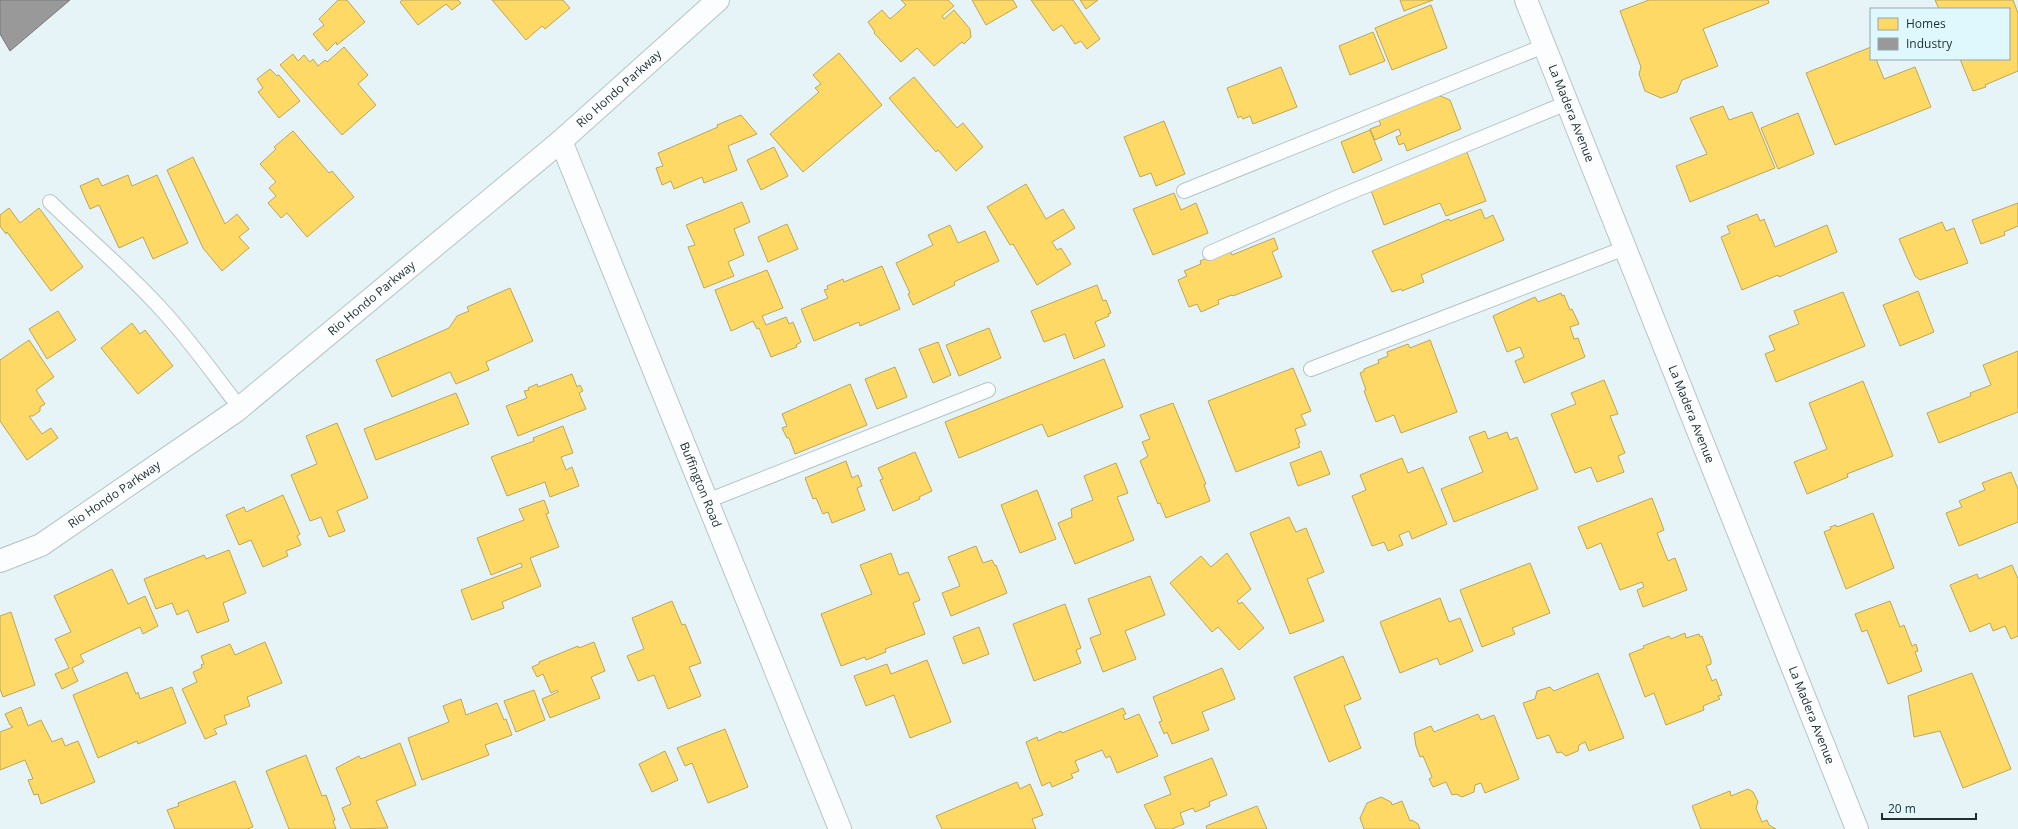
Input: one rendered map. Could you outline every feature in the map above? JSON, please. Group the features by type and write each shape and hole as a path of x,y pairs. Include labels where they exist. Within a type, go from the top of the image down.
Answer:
{"street":[{"name":"Rio Hondo Parkway","path":"0,561 41,545 240,408 561,141 718,0"},
{"name":"La Madera Avenue","path":"1526,0 1857,829"},
{"name":"Buffington Road","path":"561,141 840,829"}],"lane":[{"path":"1184,191 1544,46"},
{"path":"1210,252 1336,198 1567,103"},
{"path":"50,202 96,246 120,266 163,310 240,408"},
{"path":"1311,369 1625,248"},
{"path":"707,501 988,390"}],"building: Homes":[{"path":"338,0 347,0 365,22 337,45 336,42 327,51 313,34 324,25 319,19"},
{"path":"402,0 458,0 461,3 452,10 446,4 418,25 400,2"},
{"path":"492,0 563,0 570,8 545,29 542,26 526,40"},
{"path":"901,0 948,0 954,6 942,16 944,19 954,10 970,29 971,37 964,44 962,42 934,66 917,48 901,62 874,33 875,32 868,22 882,10 890,19 906,5"},
{"path":"972,0 1013,0 1017,7 986,25"},
{"path":"1031,0 1073,0 1100,39 1087,49 1081,41 1075,44 1062,25 1053,31"},
{"path":"1080,0 1098,0 1086,9"},
{"path":"1400,0 1433,0 1404,11"},
{"path":"1649,0 1768,0 1769,3 1703,29 1718,66 1682,80 1677,92 1661,98 1645,91 1639,74 1641,67 1620,11"},
{"path":"1935,0 2013,0 2018,13 2018,71 1985,85 1986,87 1973,91 1960,60 2010,60 2010,8 1939,8"},
{"path":"1431,5 1447,48 1392,70 1375,28"},
{"path":"1373,32 1385,61 1350,75 1339,46"},
{"path":"344,47 368,75 358,84 376,105 342,135 280,65 293,54 298,61 304,55 310,62 313,59 318,66 325,60 327,62"},
{"path":"1870,47 1870,60 1876,60 1884,79 1915,67 1931,107 1835,145 1806,73"},
{"path":"839,53 882,105 803,172 770,134 819,92 815,88 821,84 813,75"},
{"path":"1281,67 1297,107 1253,124 1250,116 1243,119 1241,116 1238,118 1227,88"},
{"path":"270,69 277,76 279,75 300,101 279,118 258,92 263,88 257,79"},
{"path":"914,77 957,128 963,123 983,147 956,171 938,150 936,152 889,98"},
{"path":"1438,95 1450,100 1461,129 1407,151 1404,143 1399,145 1396,137 1401,135 1399,129 1375,140 1370,129 1381,125 1378,119"},
{"path":"1723,106 1729,120 1752,112 1775,168 1690,202 1676,166 1707,154 1690,118"},
{"path":"1798,113 1814,154 1778,169 1761,128"},
{"path":"741,115 757,134 728,146 737,170 704,183 702,177 674,189 671,181 662,185 656,168 663,166 658,153 718,127 717,125"},
{"path":"1164,121 1185,174 1156,186 1151,173 1140,177 1124,137"},
{"path":"1370,130 1382,160 1353,173 1341,142"},
{"path":"293,131 329,173 332,171 354,197 307,237 287,213 281,218 268,203 276,196 269,188 276,182 260,164 276,149 274,147"},
{"path":"774,147 788,176 761,190 747,160"},
{"path":"1466,150 1486,201 1446,216 1440,203 1384,225 1370,188"},
{"path":"193,157 225,224 237,214 249,229 239,237 249,248 222,271 203,248 167,170"},
{"path":"128,175 132,186 157,175 188,243 153,259 143,237 119,248 99,205 90,209 80,186 98,178 102,186"},
{"path":"1026,184 1046,219 1063,209 1075,228 1052,242 1057,250 1061,248 1071,264 1037,285 1013,244 1010,245 987,207"},
{"path":"1174,193 1181,210 1196,203 1208,233 1153,255 1133,209"},
{"path":"742,202 750,222 734,229 744,255 728,262 734,276 704,288 688,247 695,245 686,225"},
{"path":"2018,203 2018,226 2004,232 2005,235 1981,244 1972,220"},
{"path":"9,208 20,223 39,208 83,267 51,291 7,232 6,234 0,226 0,215"},
{"path":"1481,209 1485,219 1493,215 1504,240 1421,275 1424,282 1402,291 1401,289 1392,292 1372,251 1449,219 1450,221"},
{"path":"1757,214 1760,221 1764,219 1775,247 1827,225 1837,252 1779,277 1778,275 1742,290 1721,237 1730,233 1727,226"},
{"path":"1942,222 1946,231 1954,228 1968,263 1920,280 1915,276 1899,239"},
{"path":"787,224 798,249 768,262 758,237"},
{"path":"950,225 958,243 985,231 999,261 954,282 955,285 913,305 908,294 910,293 896,263 933,245 928,235"},
{"path":"1274,238 1278,249 1272,252 1282,277 1233,296 1232,295 1218,300 1219,304 1201,312 1197,304 1189,307 1178,280 1187,276 1184,271 1201,264 1200,261 1229,249 1232,255"},
{"path":"882,266 900,309 860,326 859,322 814,341 801,309 828,298 824,290 828,289 827,286 843,279 844,282"},
{"path":"767,270 783,308 762,316 766,325 786,317 789,324 793,322 801,342 796,345 797,347 771,357 759,328 757,329 753,321 731,331 715,290"},
{"path":"1097,285 1103,301 1106,300 1111,313 1108,314 1109,316 1095,322 1105,346 1074,359 1065,334 1044,342 1031,311"},
{"path":"510,288 533,341 486,362 489,370 456,384 450,372 392,397 376,360 449,328 457,316 469,311 467,307"},
{"path":"1918,291 1934,332 1900,346 1883,305"},
{"path":"1843,292 1865,346 1776,382 1765,354 1775,350 1769,336 1799,324 1794,311"},
{"path":"1561,293 1562,296 1564,295 1570,310 1572,309 1579,324 1570,327 1574,339 1578,338 1585,357 1524,383 1515,361 1524,357 1520,347 1507,352 1493,316 1535,297 1538,302"},
{"path":"58,311 76,340 47,359 29,329"},
{"path":"132,323 140,334 145,330 173,366 138,394 101,348"},
{"path":"989,328 1001,358 959,376 946,345"},
{"path":"29,340 54,377 36,390 45,404 40,407 40,411 33,416 29,416 42,434 51,428 58,438 27,460 0,421 0,360"},
{"path":"1430,340 1457,412 1401,433 1394,415 1376,422 1364,391 1366,390 1360,373 1364,371 1364,369 1379,363 1378,360 1388,356 1387,352 1408,344 1410,348"},
{"path":"938,342 951,375 933,383 919,349"},
{"path":"2018,351 2018,412 1939,443 1927,413 1971,396 1970,393 1991,385 1983,365"},
{"path":"1104,359 1123,407 1048,437 1042,424 959,458 945,422"},
{"path":"895,367 907,397 877,409 865,379"},
{"path":"1293,368 1311,411 1301,415 1306,425 1295,429 1300,447 1236,472 1208,401"},
{"path":"572,374 577,387 580,385 583,391 579,393 586,409 518,436 506,406 527,398 524,391 529,390 528,388 537,384 538,387"},
{"path":"1604,380 1618,414 1610,416 1625,453 1618,456 1624,472 1597,482 1591,467 1575,473 1551,414 1576,404 1571,393"},
{"path":"1863,381 1893,456 1847,474 1848,477 1807,494 1794,462 1827,449 1809,403"},
{"path":"850,384 867,425 795,454 789,438 787,438 782,428 787,426 782,414"},
{"path":"456,393 469,424 376,460 364,429"},
{"path":"1173,403 1206,484 1204,485 1210,501 1166,518 1160,503 1158,504 1140,461 1148,456 1142,442 1150,439 1140,415"},
{"path":"337,423 368,498 337,511 345,531 329,537 321,517 310,521 291,475 317,464 306,436"},
{"path":"563,426 573,453 561,457 566,470 572,467 579,486 550,497 545,482 507,496 491,457 534,441 533,438"},
{"path":"1485,431 1488,439 1507,432 1510,440 1517,437 1538,489 1454,522 1441,489 1483,472 1469,437"},
{"path":"1321,451 1330,474 1298,486 1290,463"},
{"path":"915,452 932,491 919,497 920,499 893,511 880,480 883,479 878,468"},
{"path":"1402,458 1408,473 1423,467 1447,524 1412,539 1409,531 1399,535 1403,545 1388,551 1384,542 1372,546 1352,496 1366,490 1360,475"},
{"path":"846,461 852,478 858,475 862,486 857,488 865,510 832,523 828,512 823,514 816,498 813,499 805,478"},
{"path":"1116,463 1128,493 1117,497 1134,540 1075,564 1058,523 1072,517 1071,509 1093,500 1084,476"},
{"path":"2011,472 2018,489 2018,522 1959,546 1946,513 1962,507 1959,501 1985,490 1982,483"},
{"path":"1037,490 1056,539 1020,553 1001,505"},
{"path":"283,495 300,534 297,536 301,545 286,551 288,556 263,567 251,540 239,545 226,515 244,507 246,512"},
{"path":"1652,498 1664,530 1657,533 1668,561 1675,558 1687,590 1643,607 1637,590 1644,587 1642,582 1620,590 1601,543 1587,549 1578,527"},
{"path":"544,500 549,513 546,514 559,547 530,558 541,586 502,602 504,608 472,620 461,590 522,567 521,563 491,575 477,538 524,520 519,509"},
{"path":"1873,513 1894,568 1846,589 1824,532 1831,529 1830,527 1836,525 1837,527"},
{"path":"1289,517 1296,532 1306,528 1324,572 1307,579 1324,621 1290,634 1250,533"},
{"path":"976,546 983,563 992,560 995,566 996,565 1007,593 951,616 942,593 960,586 948,557"},
{"path":"229,550 246,593 223,603 229,621 197,633 188,610 177,615 172,603 156,609 144,579 204,555 206,559"},
{"path":"891,553 899,575 908,572 920,600 913,603 925,634 885,649 886,652 866,660 865,657 841,666 821,614 872,594 860,565"},
{"path":"1227,553 1251,589 1237,601 1239,604 1242,602 1264,628 1239,650 1218,627 1212,632 1170,583 1201,556 1211,567"},
{"path":"1530,563 1550,613 1512,628 1515,634 1482,647 1460,590"},
{"path":"2012,565 2018,579 2018,636 2011,639 2005,626 1993,631 1990,623 1970,632 1950,585 1977,574 1979,579"},
{"path":"112,569 128,604 145,596 158,626 143,634 140,627 80,655 84,662 72,668 78,681 62,689 55,674 69,668 55,639 71,632 54,596"},
{"path":"1150,576 1165,615 1125,631 1136,659 1103,672 1090,638 1101,634 1088,599"},
{"path":"1440,598 1449,622 1460,618 1473,651 1440,665 1437,658 1400,673 1380,622"},
{"path":"672,601 682,625 685,624 701,663 689,667 701,696 668,709 654,675 638,681 627,656 644,649 632,618"},
{"path":"1890,601 1900,627 1904,625 1912,646 1916,644 1918,651 1915,652 1922,671 1888,684 1867,630 1862,632 1855,614"},
{"path":"1065,604 1081,648 1076,650 1081,663 1034,681 1013,624"},
{"path":"11,612 35,685 3,697 0,689 0,616"},
{"path":"979,627 989,654 963,664 953,637"},
{"path":"1685,633 1686,638 1699,634 1700,637 1702,636 1711,660 1711,664 1706,666 1712,681 1716,679 1722,695 1718,696 1720,699 1703,706 1704,710 1666,725 1654,693 1645,697 1629,654 1644,648 1643,646 1669,636 1671,639"},
{"path":"265,642 282,683 247,697 250,706 224,716 227,724 214,729 217,734 205,739 182,689 197,682 193,672 202,668 201,665 204,664 201,656 230,644 235,655"},
{"path":"594,642 605,671 591,677 600,698 550,718 542,699 558,692 557,690 551,693 543,674 537,677 532,667 539,664 539,662 578,646 579,648"},
{"path":"1343,656 1361,699 1344,706 1361,748 1329,762 1294,677"},
{"path":"927,660 951,722 910,738 894,695 866,706 854,676 887,664 891,674"},
{"path":"1222,668 1235,699 1202,712 1209,730 1172,744 1167,732 1164,734 1159,722 1162,721 1153,697"},
{"path":"127,672 136,694 138,692 140,699 172,687 186,723 138,744 137,741 98,758 73,695"},
{"path":"1598,673 1624,738 1589,751 1585,742 1579,745 1578,751 1566,756 1561,752 1557,753 1549,735 1537,739 1523,703 1535,699 1537,691 1550,687 1554,691"},
{"path":"1972,673 2011,769 1963,788 1940,731 1914,737 1908,696"},
{"path":"534,690 545,720 516,732 504,701"},
{"path":"461,699 466,715 497,703 504,720 506,719 512,735 485,745 489,755 422,780 408,738 449,722 443,706"},
{"path":"21,707 28,726 41,720 52,742 62,738 65,746 78,741 95,782 41,804 38,794 34,795 28,780 33,779 25,760 0,770 0,732 13,727 10,725 5,714"},
{"path":"1123,708 1126,714 1123,715 1125,720 1139,714 1158,756 1117,773 1110,756 1106,758 1102,750 1075,761 1079,771 1071,774 1073,778 1052,787 1050,782 1042,786 1026,742 1037,737 1038,741 1061,731 1062,733"},
{"path":"1478,714 1481,720 1494,715 1519,779 1485,793 1481,783 1475,785 1474,792 1462,797 1456,794 1452,795 1446,782 1433,787 1429,779 1432,777 1423,756 1420,757 1416,746 1414,733 1431,726 1434,732"},
{"path":"725,729 748,787 708,803 692,763 685,766 677,748"},
{"path":"400,743 416,785 376,801 388,828 351,829 342,808 351,804 336,768 359,756 361,759"},
{"path":"665,751 678,780 652,792 639,764"},
{"path":"306,755 322,796 326,795 335,820 333,821 336,829 289,829 266,771"},
{"path":"1212,758 1227,795 1209,802 1210,806 1195,812 1193,808 1180,813 1184,824 1172,829 1156,829 1144,805 1171,794 1164,777"},
{"path":"235,781 253,827 247,829 175,829 167,810 179,806 178,803"},
{"path":"1017,782 1020,789 1030,784 1043,815 1032,819 1036,829 942,829 936,816"},
{"path":"1748,789 1753,792 1758,802 1756,808 1762,822 1767,820 1769,825 1776,829 1701,829 1692,806 1730,791 1731,796"},
{"path":"1381,797 1391,802 1392,805 1402,801 1410,821 1412,820 1418,824 1420,829 1364,829 1360,818 1367,803"},
{"path":"1257,806 1267,829 1207,829 1206,826"}],"building: Industry":[{"path":"0,0 70,0 10,51 0,34"}]}
